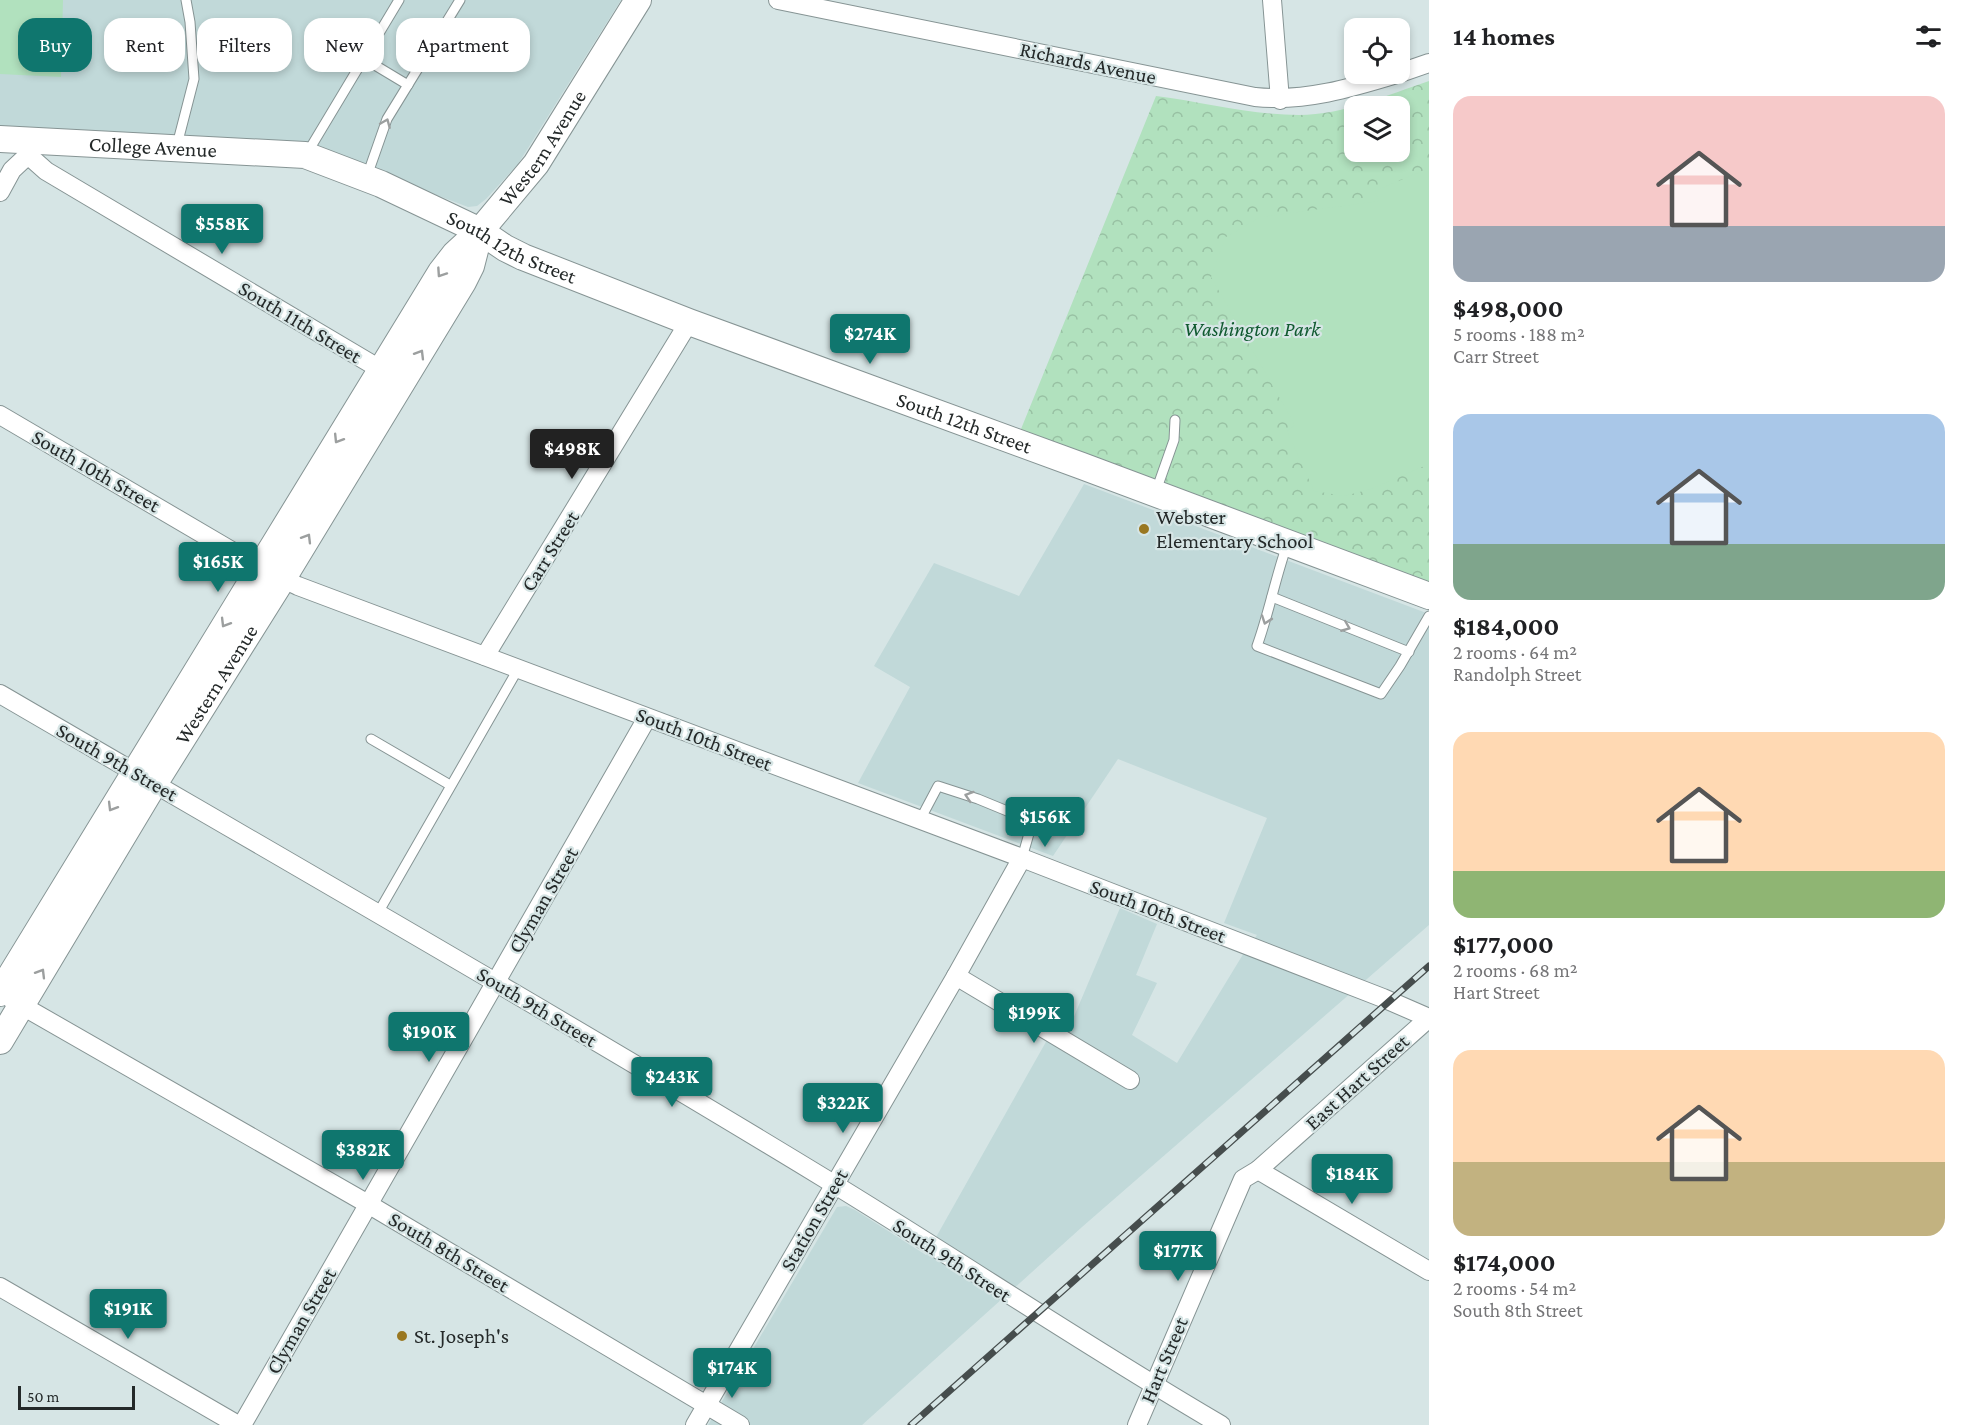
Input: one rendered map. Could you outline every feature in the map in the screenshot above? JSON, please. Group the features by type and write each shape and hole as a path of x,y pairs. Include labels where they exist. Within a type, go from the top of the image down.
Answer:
{"street":[{"name":"Western Avenue","path":"144,778 260,567 441,272 455,254 480,231 537,164 638,0"},
{"name":"Richards Avenue","path":"778,0 1255,97 1280,100 1330,93 1361,84"},
{"path":"1272,0 1280,100"},
{"name":"Richards Avenue","path":"1410,69 1429,63"},
{"name":"College Avenue","path":"17,144 176,148 305,155"},
{"path":"0,192 12,170 17,144"},
{"name":"South 11th Street","path":"17,144 46,171 402,382"},
{"name":"South 12th Street","path":"305,155 366,178 480,231 523,257 689,322 1429,596"},
{"name":"Western Avenue","path":"0,1041 5,996 144,778 283,578 463,282 471,266 480,231"},
{"name":"Carr Street","path":"485,656 689,322"},
{"name":"South 10th Street","path":"0,416 260,567 316,593 1022,858 1361,989 1429,1018"},
{"name":"South 9th Street","path":"0,694 378,913 835,1185 1153,1385 1221,1425"},
{"name":"Clyman Street","path":"240,1425 647,718"},
{"name":"Station Street","path":"695,1425 1022,858"},
{"path":"956,976 1130,1080"},
{"name":"South 8th Street","path":"5,996 368,1204 740,1425"},
{"name":"East Hart Street","path":"1258,1170 1429,1018"},
{"path":"1258,1170 1429,1271"},
{"name":"Hart Street","path":"1137,1425 1244,1179 1258,1170"},
{"path":"0,1287 240,1425"}],"lane":[{"path":"176,148 195,79 186,0"},
{"path":"384,24 399,0"},
{"path":"366,178 387,119 460,0"},
{"path":"384,71 408,85"},
{"path":"305,155 355,72"},
{"path":"1155,493 1174,440 1175,420"},
{"path":"1287,543 1257,646 1381,694 1409,652 1429,616"},
{"path":"1272,597 1409,652"},
{"path":"378,913 518,669"},
{"path":"371,739 450,785"},
{"path":"920,820 938,786 978,799 1012,813 1030,830 1022,858"}],"shaded area":[{"path":"0,0 621,0 518,164 477,206 468,207 352,163 275,140 0,134"},
{"path":"1084,484 1429,614 1429,925 1082,1227 862,1425 708,1425 837,1207 846,1206 855,1210 926,1255 1047,1040 1067,1033 1120,908 1157,924 1136,975 1157,983 1132,1035 1177,1063 1257,935 1224,923 1267,818 1118,759 1053,856 858,783 910,687 874,666 934,563 1019,596"}],"green space":[{"path":"0,0 63,0 63,18 18,18 18,72 61,72 61,77 0,74"},
{"name":"Washington Park","path":"1429,81 1429,582 1019,434 1156,96 1245,111 1281,114 1315,114 1344,109 1344,162 1410,162 1410,96 1387,96"},
{"path":"1429,168 1429,464 1371,489 1344,496 1314,491 1287,431 1295,425 1211,277 1226,237 1260,217 1379,201 1375,191"}],"railway":[{"path":"911,1425 1429,966"}],"place":[{"name":"Webster Elementary School","path":"1144,529"},
{"name":"St. Joseph's","path":"402,1336"}]}
